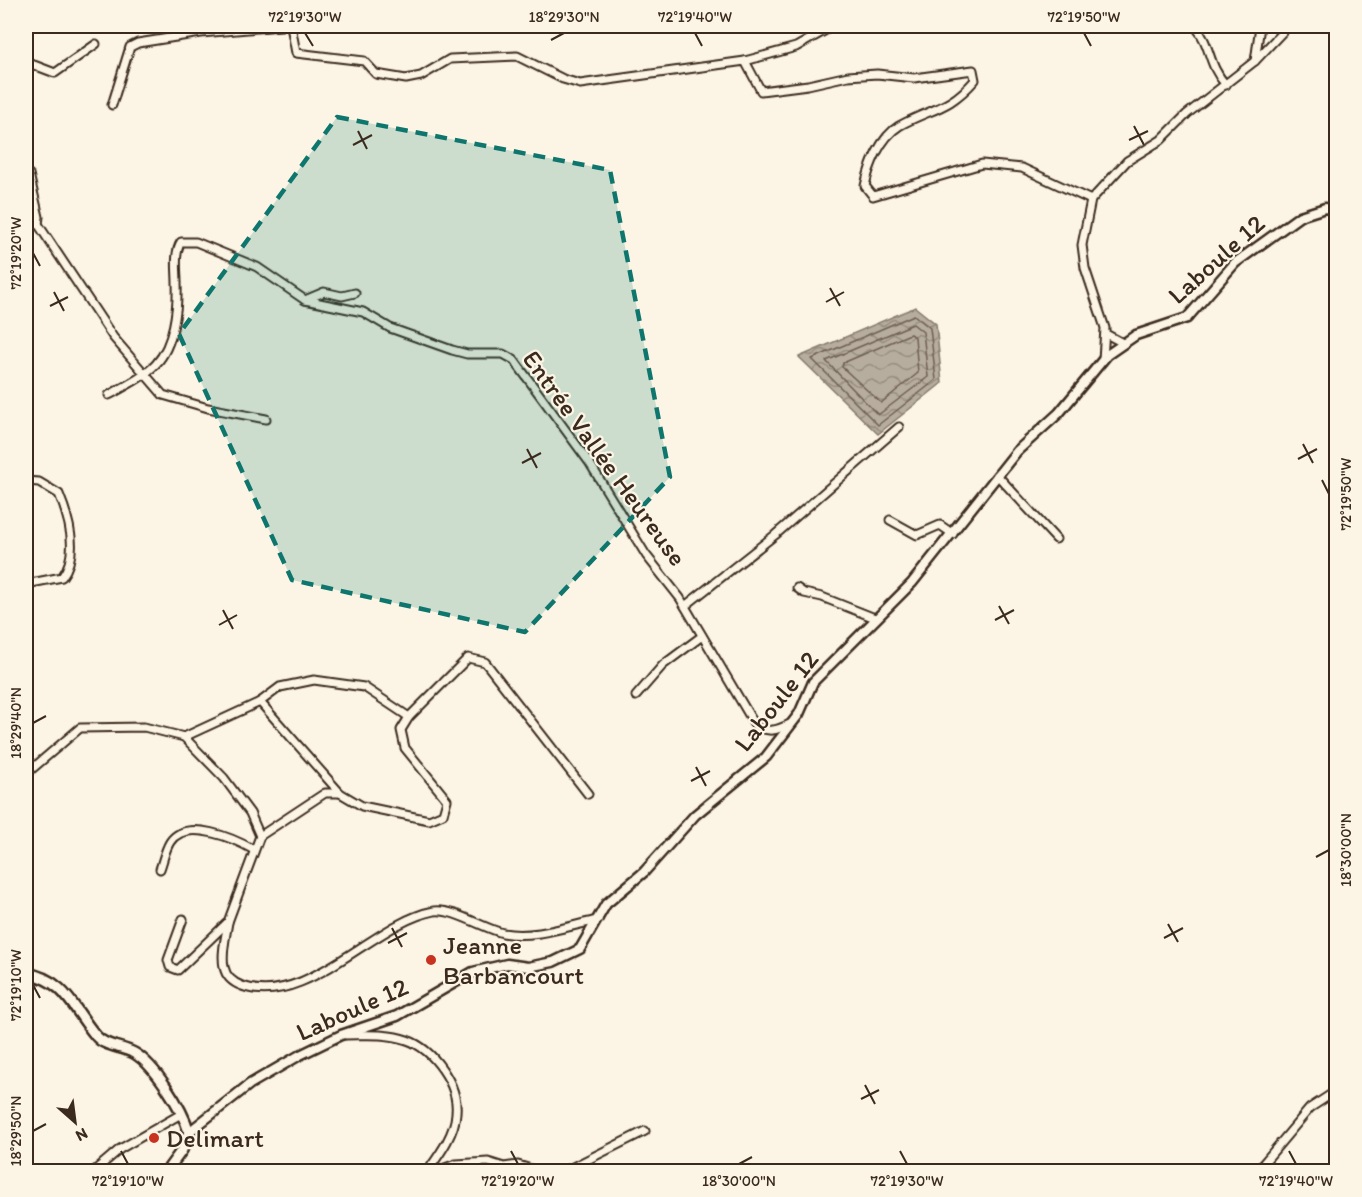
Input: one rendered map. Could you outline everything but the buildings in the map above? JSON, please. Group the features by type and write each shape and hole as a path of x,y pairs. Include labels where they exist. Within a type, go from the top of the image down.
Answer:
{"main road":[{"path":"26,973 47,980 67,994 97,1038 132,1051 145,1061 181,1114 189,1132 182,1150 166,1172"}],"street":[{"path":"112,105 130,47 138,43 201,33 282,26"},
{"path":"291,26 296,53 364,61 376,74 406,79 421,76 450,59 517,56 563,80 580,84 745,61 796,47 833,26"},
{"path":"1195,26 1204,37 1214,71 1226,85"},
{"path":"1255,61 1260,26"},
{"path":"1103,360 1106,334 1102,313 1085,268 1082,245 1086,214 1091,200 1127,161 1161,140 1187,114 1255,61 1288,26"},
{"path":"26,63 55,73 96,44"},
{"path":"745,61 761,91 808,85 848,76 877,74 914,78 973,70 975,80 961,96 934,112 898,127 887,140 870,163 865,186 873,196 982,164 1022,168 1091,200"},
{"path":"26,97 27,106"},
{"path":"26,247 31,225 39,217 30,174"},
{"name":"Laboule 12","path":"189,1132 250,1084 300,1055 341,1035 397,1016 473,972 507,964 528,967 561,960 580,949 606,904 644,872 695,815 765,757 799,714 813,682 912,583 997,475 1029,439 1059,413 1121,342 1187,318 1235,263 1300,216 1325,208 1336,210"},
{"path":"31,225 113,337 163,395 266,419"},
{"name":"Entrée Vallée Heureuse","path":"146,373 158,363 173,325 177,301 176,259 181,242 196,242 257,267 305,300 363,312 390,328 452,350 467,354 503,354 514,360 589,462 646,555 685,606 755,725 765,731 775,731 792,723"},
{"path":"305,300 324,292 342,296 355,293"},
{"path":"1106,334 1121,342"},
{"path":"109,395 146,373"},
{"path":"685,606 775,535 899,427"},
{"path":"997,475 1056,539"},
{"path":"26,481 39,482 59,494 72,535 66,572 62,577 26,584"},
{"path":"890,520 920,536 940,525 952,534"},
{"path":"797,588 804,593 822,597 875,618"},
{"path":"636,696 663,665 702,636"},
{"path":"260,702 340,793 362,806 429,820 443,814 447,800 405,748 401,730 409,717 468,658 485,662 588,794"},
{"path":"184,737 260,702 280,687 314,680 364,687 409,717"},
{"path":"26,774 80,728 144,727 184,737 224,778 250,813 260,837"},
{"path":"340,793 325,793 260,837 228,922 223,956 226,974 236,983 261,989 287,986 315,976 371,939 431,911 449,911 506,933 545,932 598,920"},
{"path":"160,869 171,841 180,834 194,831 209,831 238,840 254,850"},
{"path":"183,919 168,960 170,967 178,970 228,922"},
{"path":"341,1035 382,1035 408,1040 428,1053 444,1073 455,1098 456,1114 440,1154 427,1172"},
{"path":"1256,1172 1310,1108 1336,1091"},
{"path":"93,1172 120,1149 181,1114"},
{"path":"558,1172 572,1168 645,1131"},
{"path":"434,1172 456,1164 488,1162 504,1167 518,1164 541,1172"}],"highlighted area":[{"path":"337,117 610,170 670,477 525,632 292,580 179,334"}],"water":[{"path":"915,307 936,324 942,383 878,434 799,357"}],"place":[{"name":"Jeanne Barbancourt","path":"431,960"},
{"name":"Delimart","path":"154,1138"}]}
